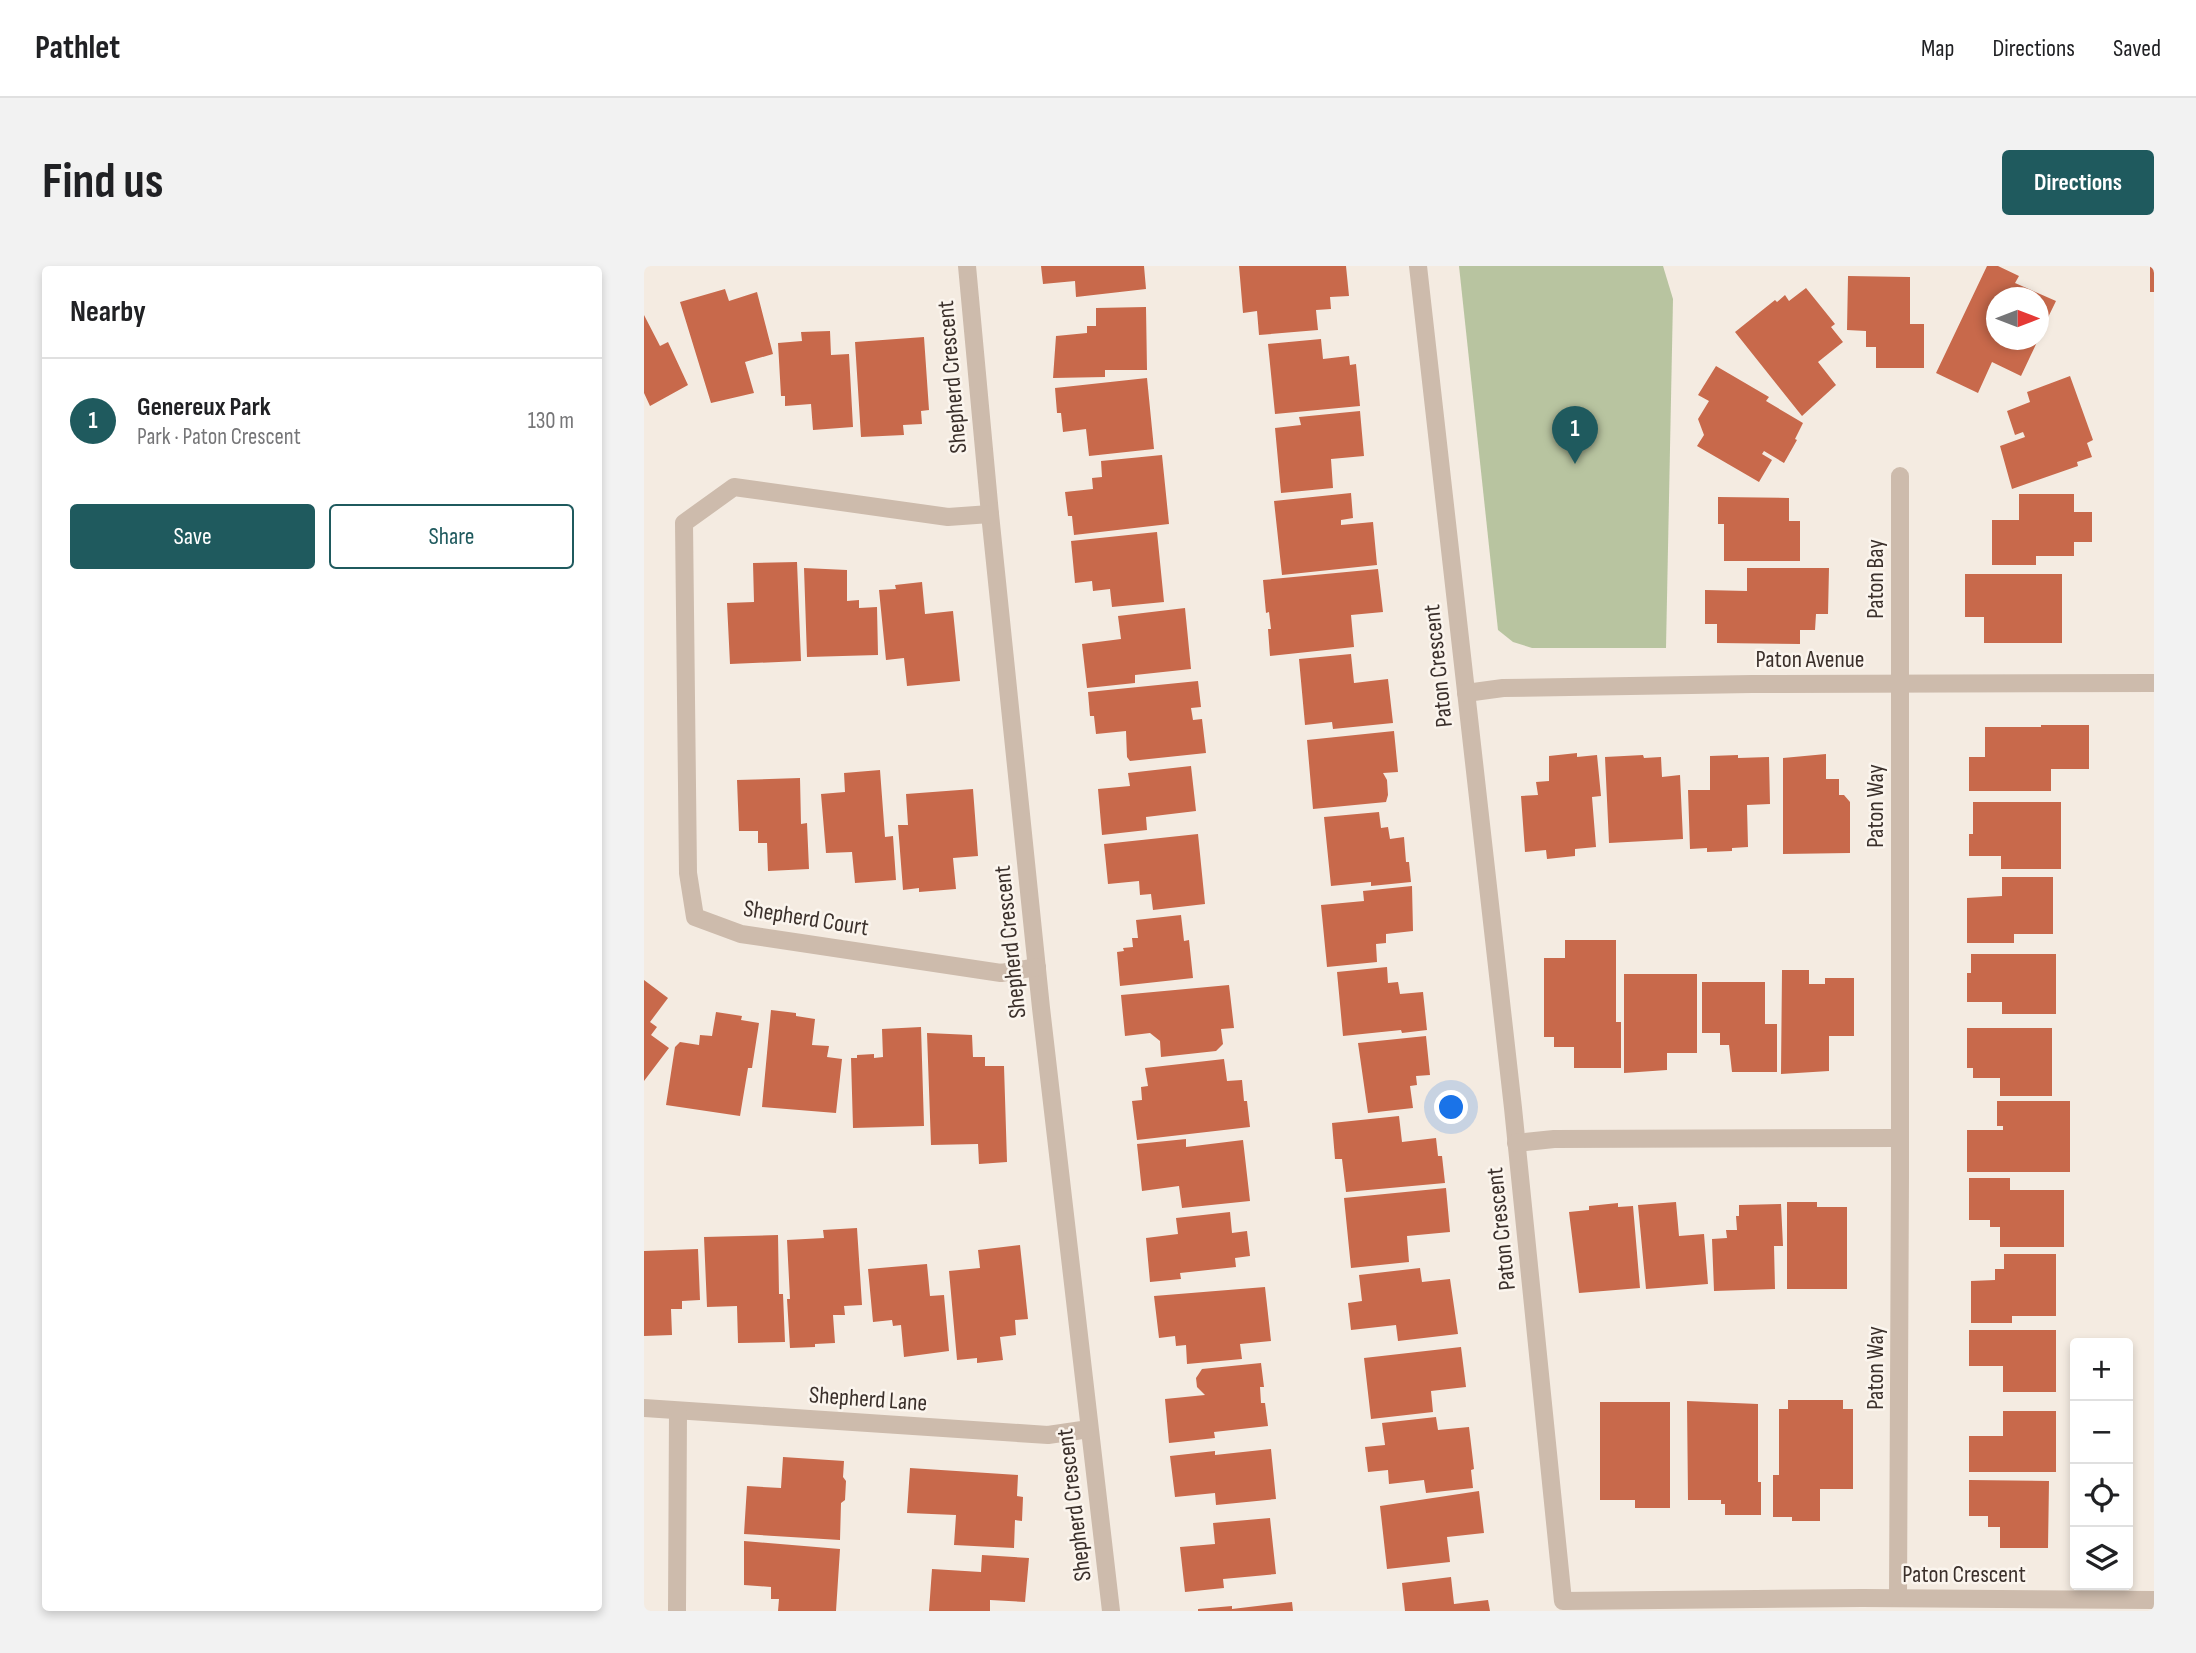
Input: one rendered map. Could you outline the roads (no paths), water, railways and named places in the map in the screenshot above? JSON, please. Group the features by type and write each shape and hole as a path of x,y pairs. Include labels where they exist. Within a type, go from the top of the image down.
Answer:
{"street":[{"name":"Shepherd Crescent","path":"967,266 1037,967 1111,1611"},
{"name":"Paton Crescent","path":"1418,266 1516,1143 1563,1606 1898,1598 2154,1600"},
{"name":"Paton Bay","path":"1900,475 1900,683"},
{"name":"Shepherd Court","path":"990,514 948,517 734,486 684,523 688,873 695,917 741,934 1001,973 1037,967"},
{"name":"Paton Way","path":"1898,1598 1900,683"},
{"name":"Paton Avenue","path":"1466,693 1517,688 2154,683"},
{"path":"1516,1143 1554,1139 1900,1138"},
{"name":"Shepherd Lane","path":"644,1408 1048,1435 1089,1429"},
{"path":"677,1611 678,1411"}],"place":[{"name":"Genereux Park","path":"1575,464"}]}
